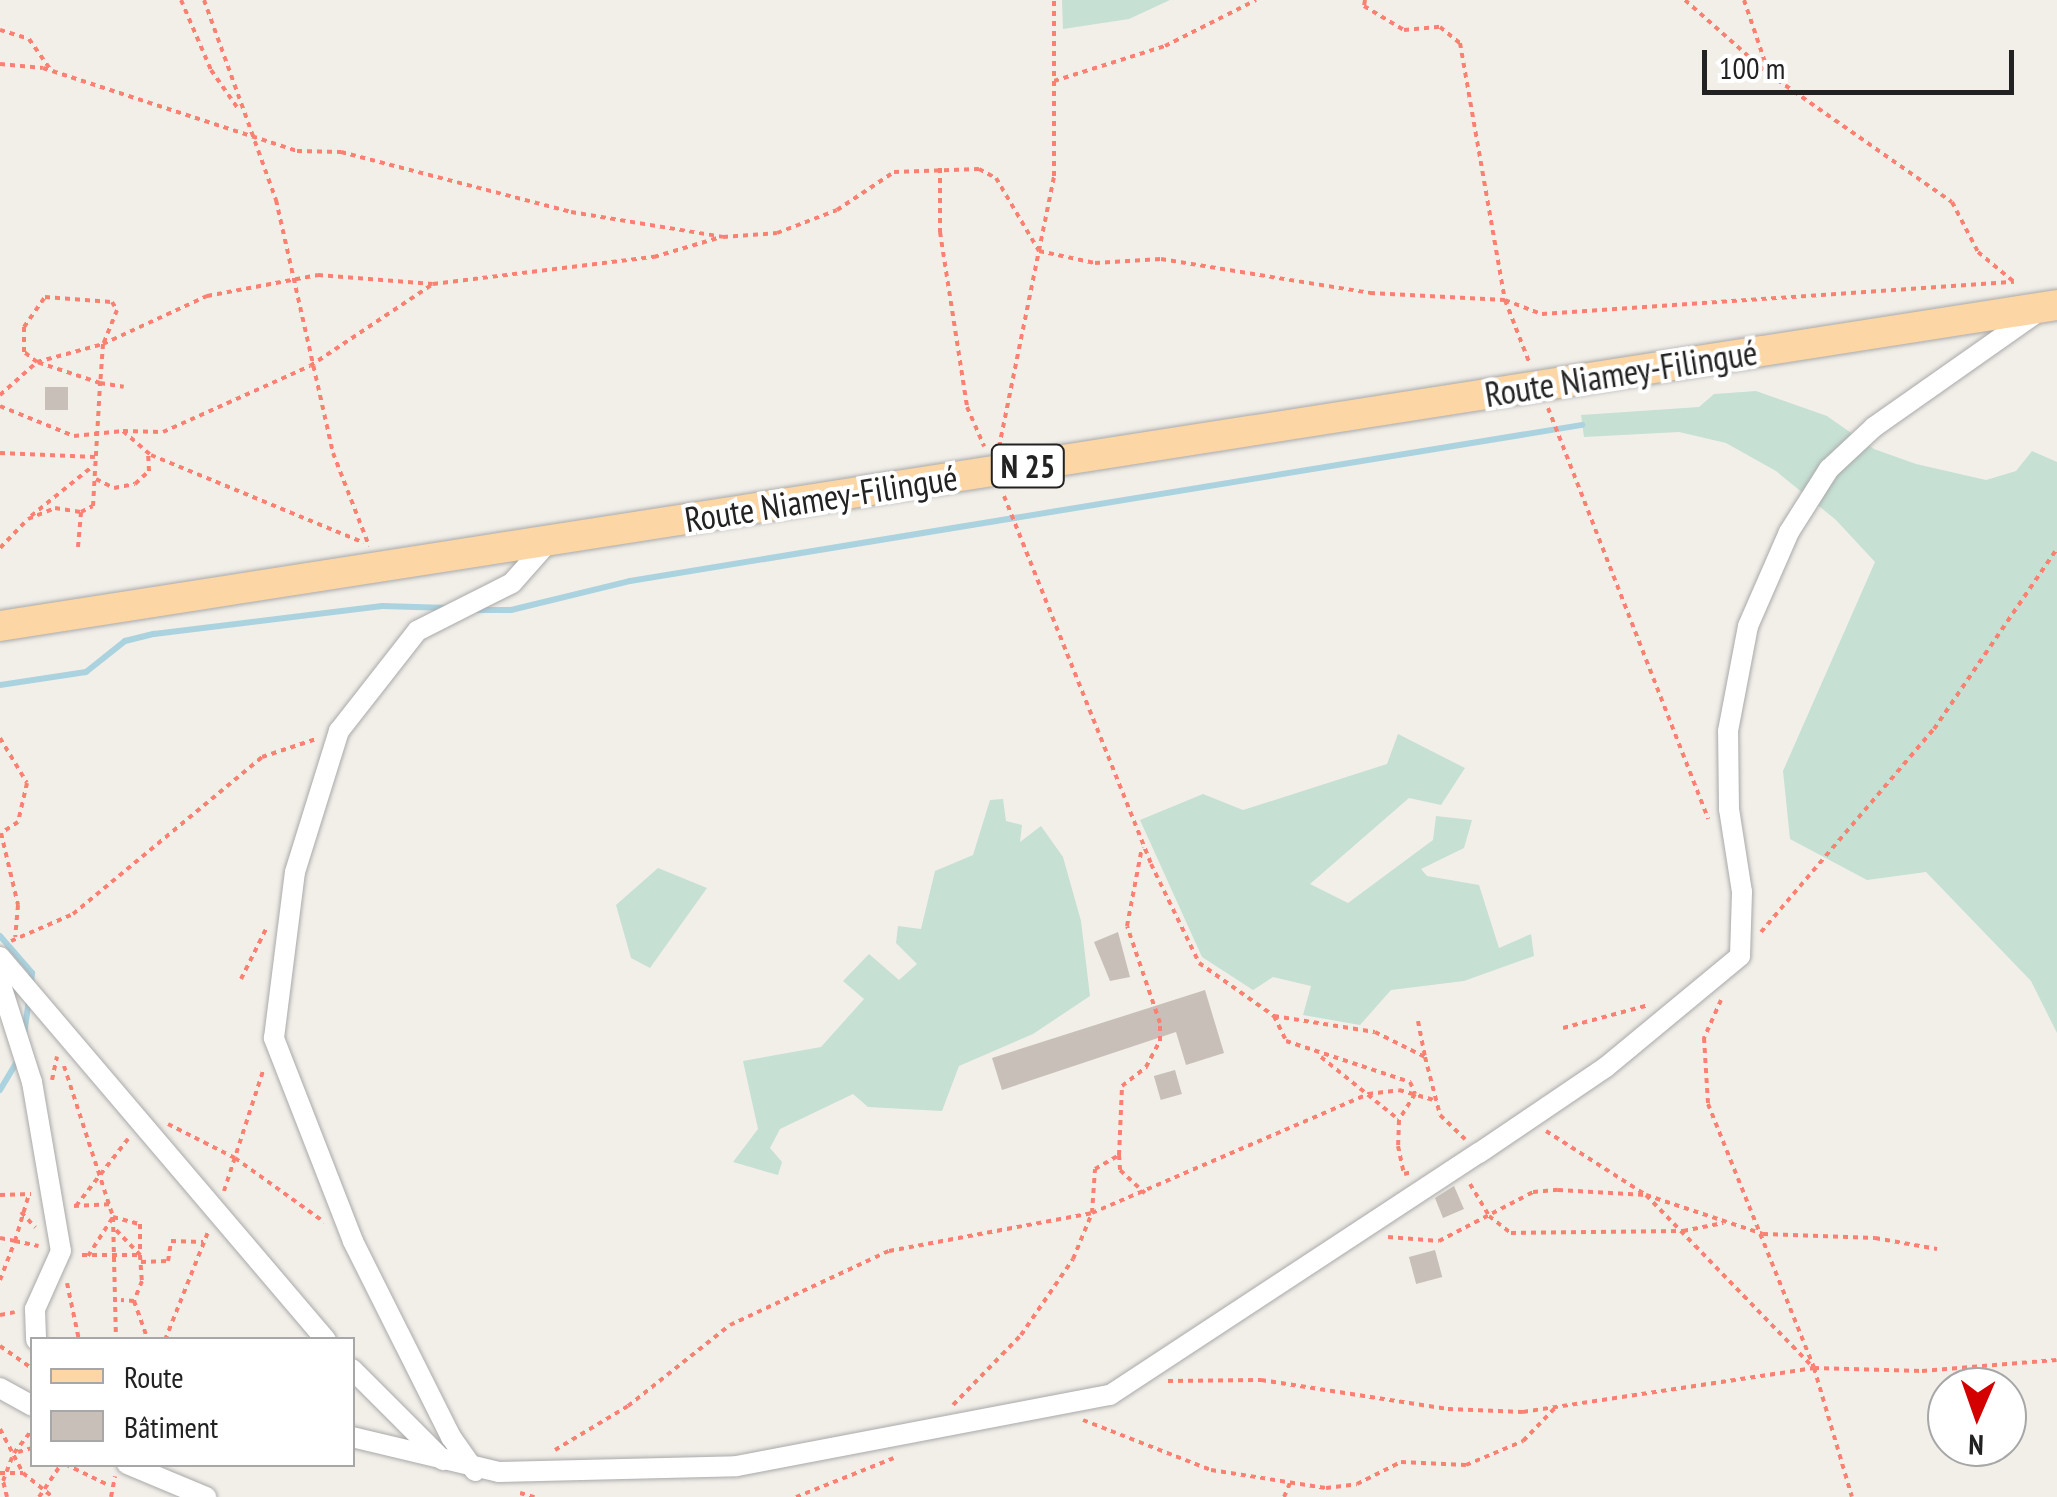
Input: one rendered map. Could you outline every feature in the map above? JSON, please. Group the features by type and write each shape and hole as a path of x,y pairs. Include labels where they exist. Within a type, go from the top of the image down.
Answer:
{"main road":[{"name":"Route Niamey-Filingué","path":"0,626 375,556 550,540 2051,306"}],"street":[{"path":"355,1437 475,1470 736,1466 1110,1395 1346,1234 1524,1123 1606,1067 1740,956 1742,892 1729,808 1728,731 1748,626 1789,532 1829,468 1874,427 2051,306"},
{"path":"475,1470 451,1437 354,1241 274,1038 295,872 339,731 417,631 512,582 550,540"},
{"path":"0,957 138,1126 323,1337"},
{"path":"0,982 32,1082 60,1258 35,1309 36,1337"},
{"path":"355,1372 446,1463"},
{"path":"0,1388 30,1405"},
{"path":"134,1467 206,1497"}],"path":[{"path":"181,0 212,70 244,117"},
{"path":"204,0 296,279 310,366 333,453 375,556"},
{"path":"994,471 1054,176 1054,0"},
{"path":"1054,81 1165,46 1256,0"},
{"path":"1365,0 1364,6 1404,30 1440,27 1460,43 1505,300 1714,835"},
{"path":"1685,0 1769,74 1952,202 1978,252 2051,306"},
{"path":"1744,0 1769,74"},
{"path":"0,30 29,39 51,71"},
{"path":"0,64 51,71 297,151 341,152 570,212 723,237"},
{"path":"0,395 37,362 103,344 206,296 296,279 434,284 654,257 723,237 777,233 837,210 894,172 940,168 978,169 996,178 1039,250 1095,263 1161,259 1370,293 1505,300 1542,314 2014,282"},
{"path":"940,168 940,232 967,407 1143,843 1198,963 1274,1016 1375,1032 1425,1057"},
{"path":"0,406 74,436 163,432 310,366 434,284"},
{"path":"28,519 56,508 81,512 93,506 94,435 100,383 103,344 117,310 112,302 45,297 24,327 24,352 37,362 100,383 124,387"},
{"path":"122,432 148,452 375,556"},
{"path":"96,479 114,488 135,484 149,471 148,452"},
{"path":"0,453 95,457"},
{"path":"0,548 28,519 96,465"},
{"path":"78,547 81,512"},
{"path":"1852,1497 1814,1368 1708,1104 1703,1076 1704,1038 1740,956 1934,730 2057,549"},
{"path":"0,945 73,914 104,892 262,757 339,731"},
{"path":"0,738 27,783 18,822 1,833 18,905 14,939"},
{"path":"1143,843 1126,926 1160,1023 1160,1041 1146,1068 1122,1086 1119,1155 1120,1170 1144,1193"},
{"path":"1562,1028 1658,1002"},
{"path":"1274,1016 1286,1041 1410,1082 1415,1094"},
{"path":"1418,1021 1440,1115 1479,1153"},
{"path":"58,1052 114,1216 120,1300 116,1337"},
{"path":"1317,1054 1399,1120"},
{"path":"525,1468 628,1406 730,1325 889,1251 1092,1213 1187,1177 1368,1094 1415,1094 1436,1101"},
{"path":"1415,1094 1399,1120 1404,1174 1459,1165 1489,1216 1510,1233 1683,1231 1724,1223"},
{"path":"76,1206 138,1126 152,1118 187,1130 331,1226"},
{"path":"1524,1123 1556,1134 1646,1194 1814,1368"},
{"path":"928,1430 1021,1335 1074,1259 1092,1213 1095,1169 1119,1155"},
{"path":"1346,1234 1439,1241 1533,1192 1646,1194 1762,1234 1875,1238 1938,1249"},
{"path":"88,1256 114,1216"},
{"path":"114,1216 140,1224 141,1258 134,1301 147,1337"},
{"path":"115,1229 141,1258"},
{"path":"0,1238 60,1258 168,1261 170,1241 203,1242"},
{"path":"0,1280 15,1242"},
{"path":"60,1258 78,1337"},
{"path":"120,1300 134,1301"},
{"path":"0,1346 30,1367"},
{"path":"1166,1382 1261,1380 1448,1410 1555,1408 1814,1368 1922,1371 2057,1360"},
{"path":"1075,1402 1084,1424 1211,1470 1290,1482 1357,1484 1401,1462 1466,1464 1523,1441 1555,1408"},
{"path":"0,1429 23,1474"},
{"path":"7,1497 3,1472 30,1433"},
{"path":"14,1454 30,1449"},
{"path":"39,1497 61,1467"},
{"path":"69,1467 108,1485"},
{"path":"3,1472 23,1474 54,1497"},
{"path":"1284,1497 1290,1482"}],"green space":[{"path":"1062,0 1170,0 1129,19 1063,29"},
{"path":"1756,391 1827,416 1874,449 1916,464 1986,480 2016,471 2032,451 2057,462 2057,1033 2031,981 1926,872 1867,880 1790,839 1783,771 1875,562 1836,520 1776,471 1726,443 1679,432 1584,437 1581,415 1699,407 1714,394"},
{"path":"1398,734 1465,768 1441,805 1409,798 1310,884 1348,903 1433,840 1436,816 1472,820 1464,848 1421,869 1427,876 1479,885 1499,948 1531,934 1534,956 1464,981 1391,990 1360,1025 1303,1015 1311,986 1273,977 1253,990 1202,957 1140,820 1203,794 1243,810 1387,764"},
{"path":"1003,799 1006,821 1022,825 1020,842 1041,826 1063,857 1081,921 1090,996 1033,1034 959,1066 942,1111 868,1107 853,1094 780,1129 770,1148 782,1162 778,1175 733,1162 758,1129 743,1061 821,1047 864,999 843,981 869,954 899,980 917,964 896,943 898,926 921,929 935,871 973,855 990,800"},
{"path":"658,868 707,888 650,968 631,958 616,905"}],"building":[{"path":"45,387 68,387 68,410 45,410"},
{"path":"1118,932 1130,977 1110,981 1094,942"},
{"path":"1205,990 1224,1053 1186,1065 1176,1032 1002,1090 992,1058"},
{"path":"1175,1070 1182,1094 1161,1100 1154,1076"},
{"path":"1454,1186 1464,1209 1443,1218 1435,1198"},
{"path":"1435,1250 1442,1277 1416,1284 1409,1257"}],"waterway":[{"path":"476,610 511,610 630,581 1582,425"},
{"path":"0,685 86,672 125,641 154,634 382,606 449,608"},
{"path":"0,936 32,973 31,985"},
{"path":"24,1035 29,998"},
{"path":"0,1090 20,1057"}]}
